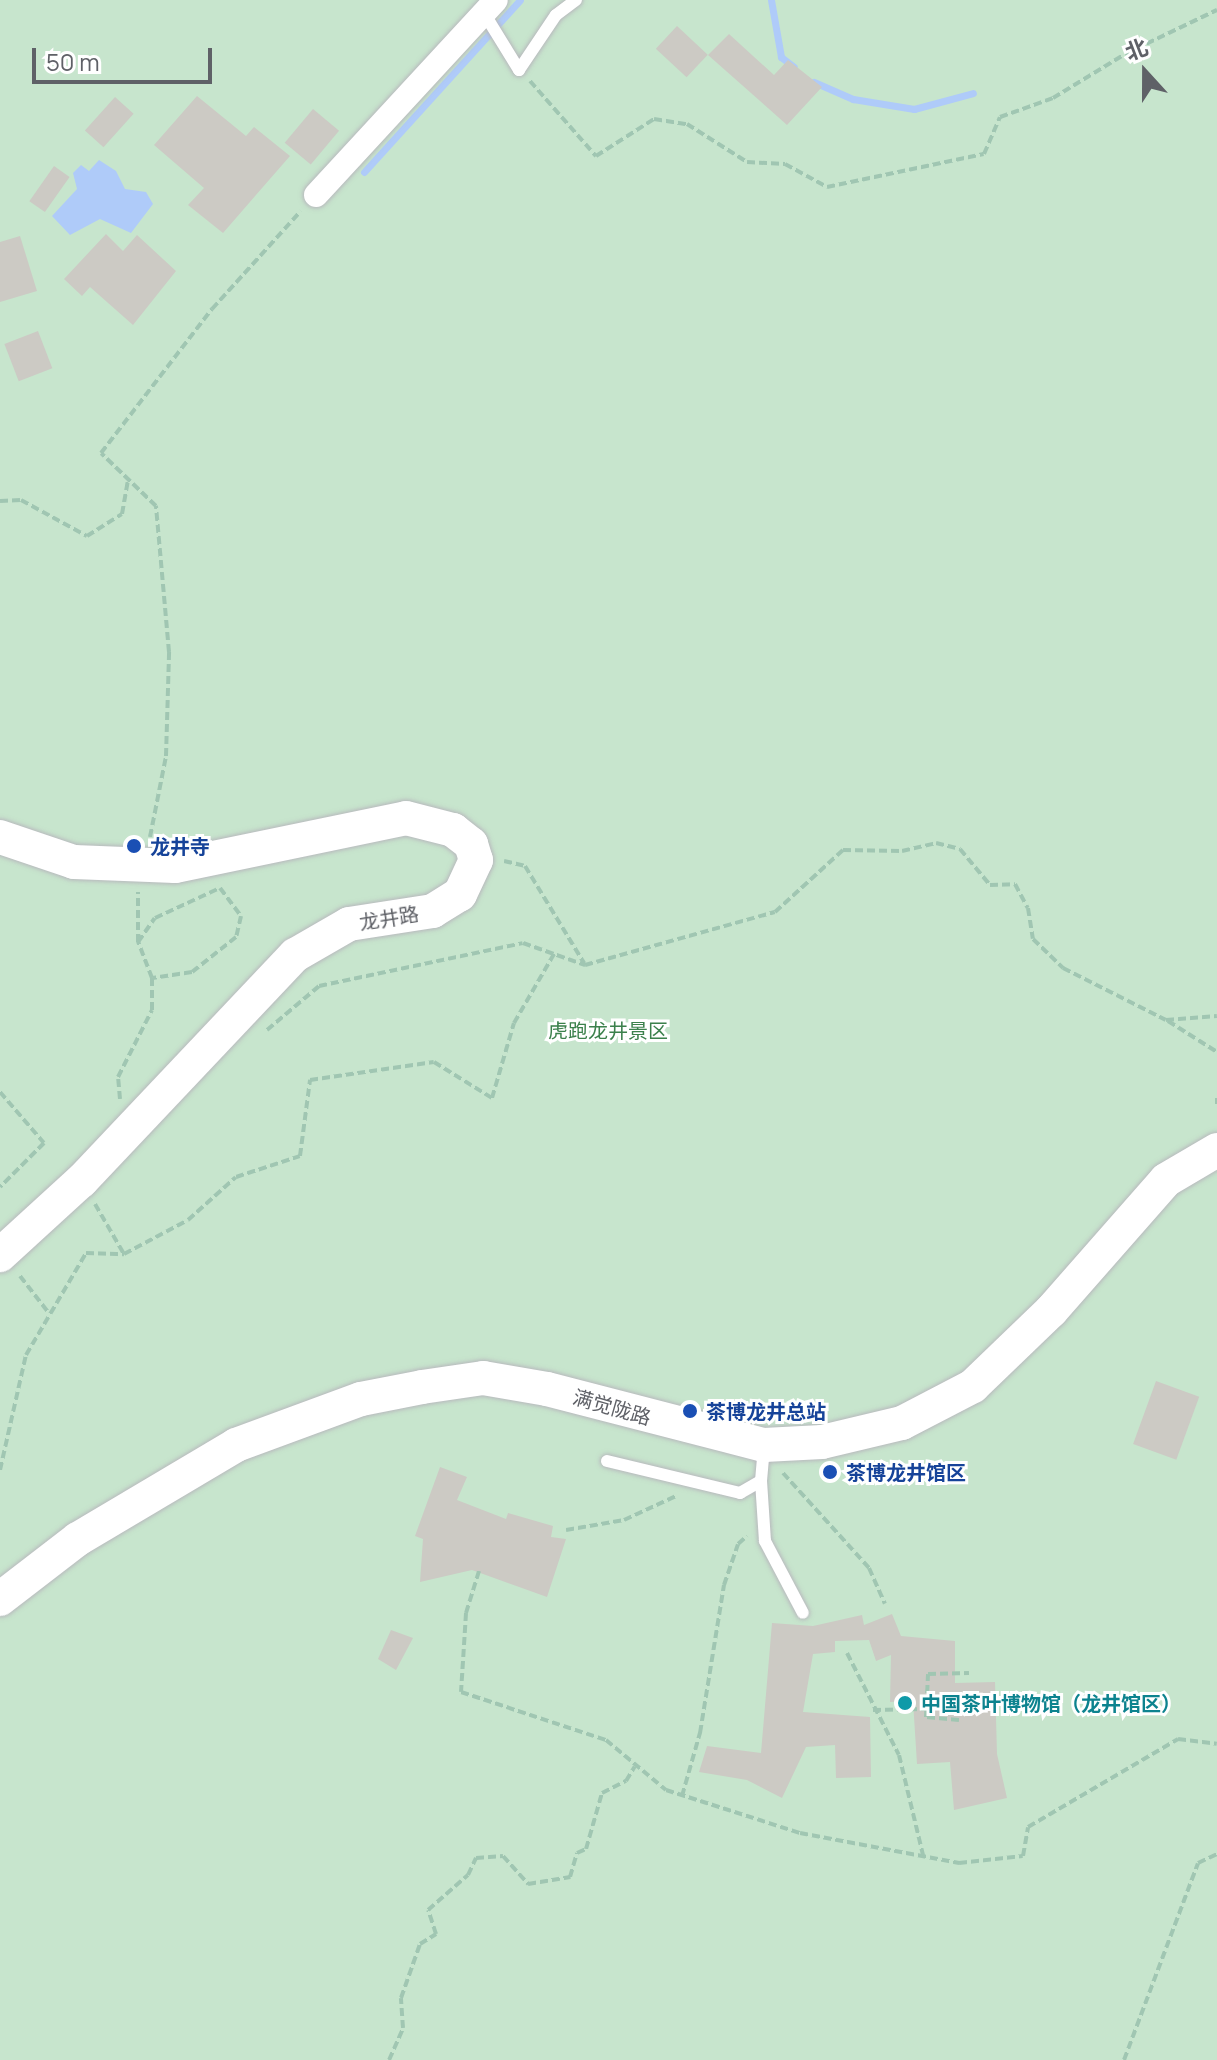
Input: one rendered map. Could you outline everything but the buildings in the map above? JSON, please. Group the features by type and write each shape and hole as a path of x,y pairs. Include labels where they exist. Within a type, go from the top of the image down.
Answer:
{"street":[{"path":"316,195 489,12"},
{"path":"0,837 74,862 144,867 228,859 406,818 453,830 471,844 474,868"},
{"name":"龙井路","path":"1,1254 81,1181 295,955 349,924 433,911 460,894 474,868"},
{"name":"满觉陇路","path":"0,1599 78,1539 236,1445 297,1419 407,1390 483,1378 547,1389 764,1445 822,1442 902,1423 973,1386 1051,1311 1166,1180 1217,1150"}],"lane":[{"path":"489,12 501,41 519,70 556,15 576,0"},
{"path":"764,1445 761,1524 803,1613"},
{"path":"607,1461 740,1493 761,1481"}],"path":[{"path":"519,70 596,156 654,119 687,124 747,162 785,164 827,187 984,154 1000,117 1053,98 1125,54 1217,10"},
{"path":"125,1133 118,1077 152,1010 152,978 138,942 136,903 166,756 169,652 156,506 101,453 212,309 316,195"},
{"path":"0,501 21,500 87,536 122,514 128,479"},
{"path":"257,1037 319,986 523,943 585,965 775,912 843,850 902,851 936,843 960,849 990,885 1015,884 1028,908 1033,939 1063,968 1166,1020 1217,1052"},
{"path":"474,868 505,860 525,866 585,965"},
{"path":"138,942 155,918 220,888 241,916 236,937 192,972 152,978"},
{"path":"0,1470 26,1355 48,1312 86,1253 124,1254 188,1220 236,1177 300,1156 310,1080 434,1062 492,1098 514,1023 554,954"},
{"path":"1166,1020 1217,1016"},
{"path":"0,1092 44,1143 0,1187"},
{"path":"81,1181 124,1254"},
{"path":"1,1254 48,1312"},
{"path":"764,1445 803,1499 869,1568 885,1604"},
{"path":"566,1530 649,1512 671,1502 685,1482"},
{"path":"682,1796 700,1733 724,1585 738,1544 761,1524"},
{"path":"479,1571 466,1613 461,1692 606,1740 635,1766 682,1796 800,1833 959,1863 1023,1856 1028,1827 1178,1739 1217,1744"},
{"path":"847,1653 872,1710 899,1755 923,1856"},
{"path":"959,1720 926,1717 928,1674 969,1673"},
{"path":"872,1710 926,1709"},
{"path":"389,2060 403,2028 401,1998 420,1944 436,1934 428,1910 468,1875 476,1858 503,1856 528,1884 570,1877 577,1853 586,1849 602,1793 626,1781 635,1766"},
{"path":"1124,2060 1198,1863 1217,1854"}],"green space":[{"name":"虎跑龙井景区","path":"0,0 1217,0 1217,2060 0,2060"}],"water":[{"path":"99,160 116,171 125,189 146,192 153,204 131,233 100,219 70,235 52,216 77,189 73,173 81,165 89,171"}],"waterway":[{"path":"364,172 520,0"},
{"path":"771,0 781,57 794,67"},
{"path":"814,82 853,99 914,109 973,93"}],"place":[{"name":"龙井寺","path":"134,846"},
{"name":"茶博龙井总站","path":"690,1411"},
{"name":"茶博龙井馆区","path":"830,1472"},
{"name":"中国茶叶博物馆（龙井馆区）","path":"905,1703"}]}
